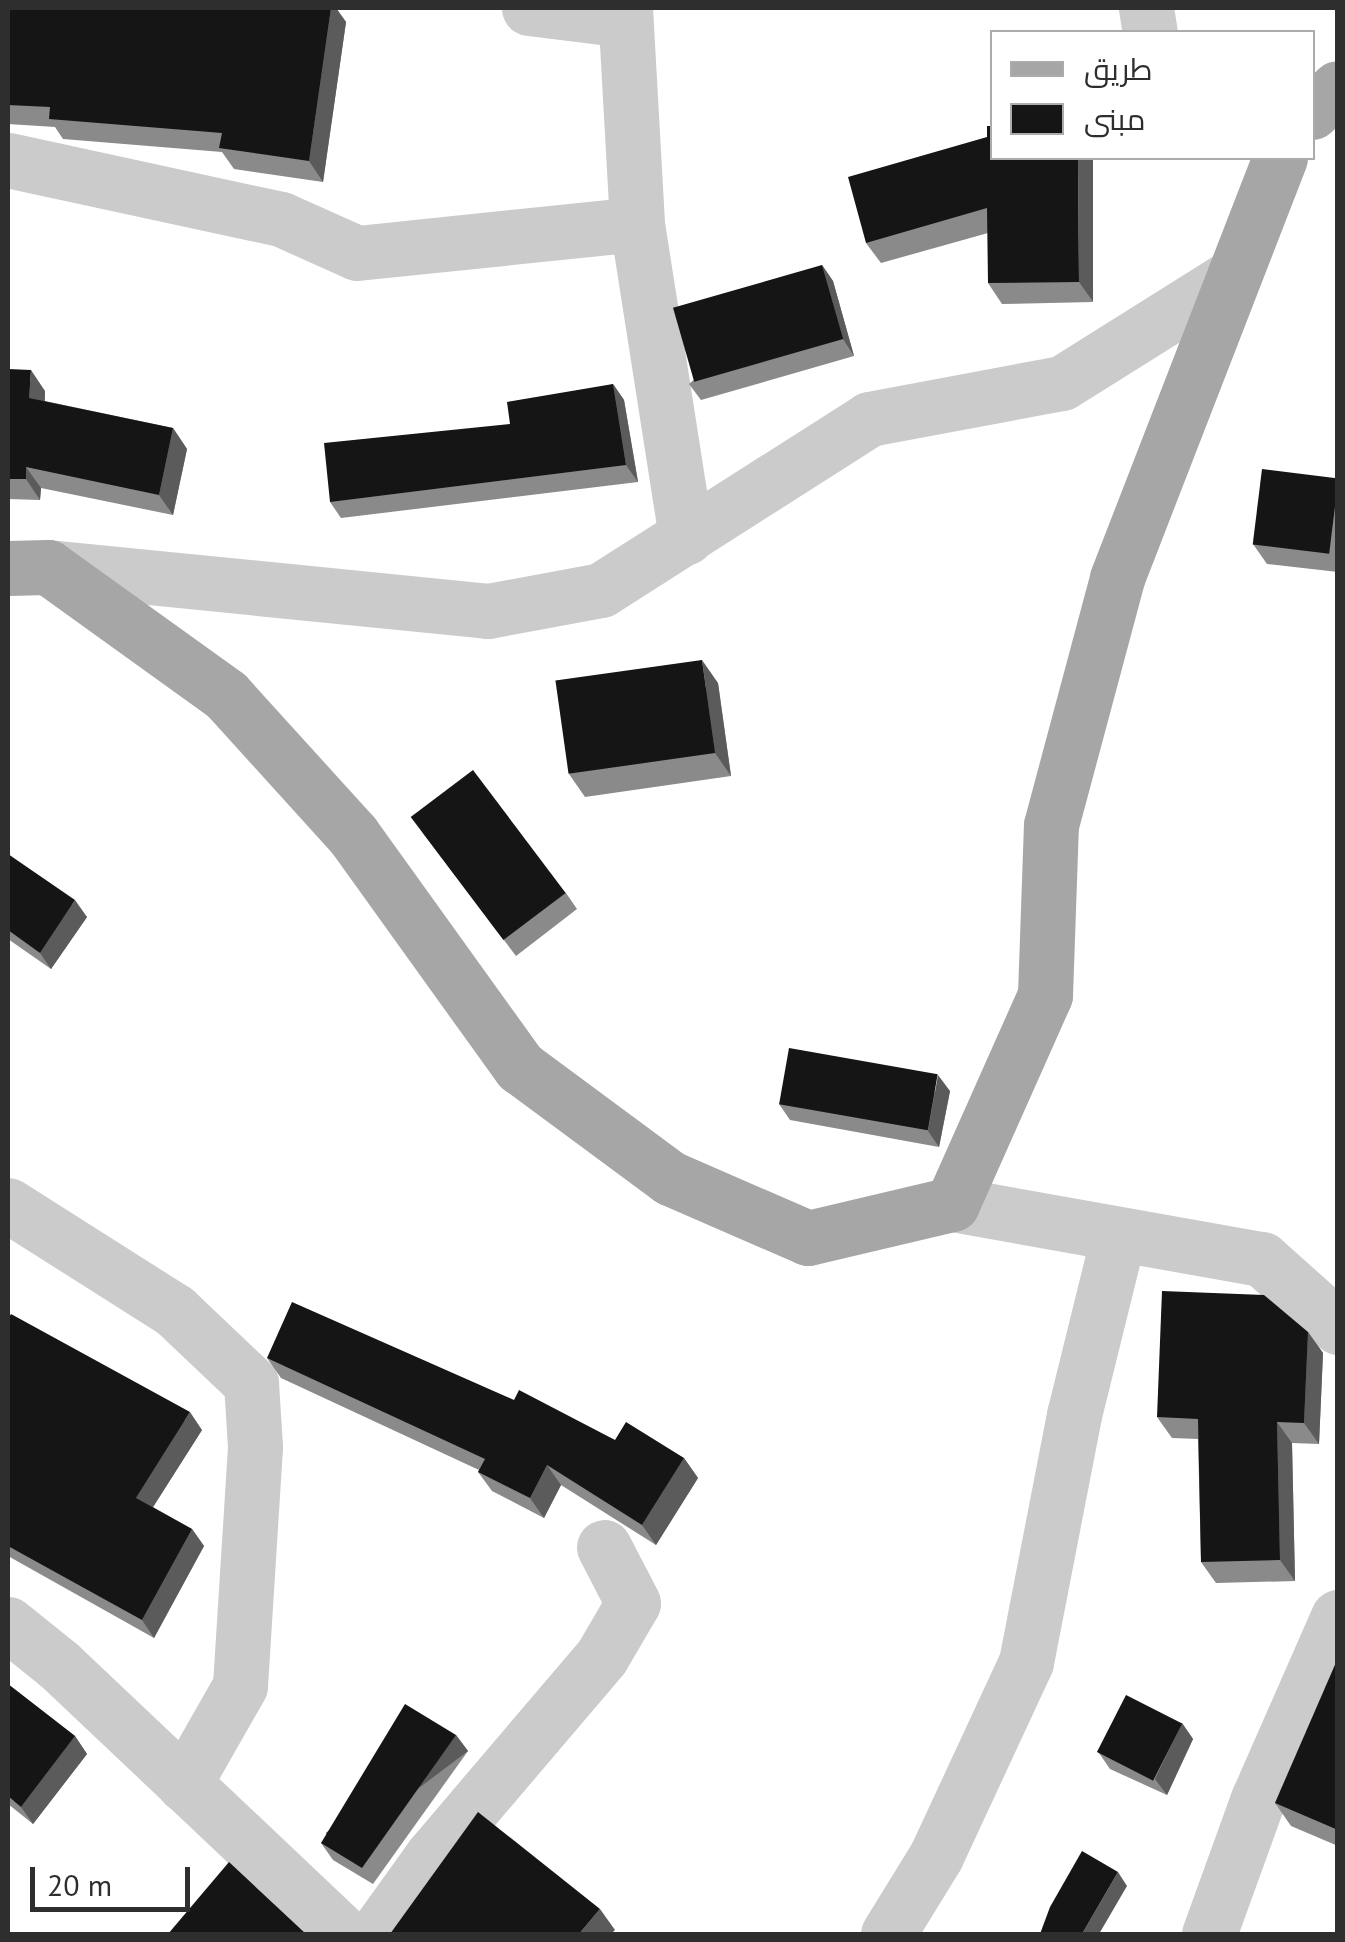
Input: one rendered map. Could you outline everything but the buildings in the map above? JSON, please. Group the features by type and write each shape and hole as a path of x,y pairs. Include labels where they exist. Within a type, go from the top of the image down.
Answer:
{"main road":[{"path":"1315,109 1338,88"},
{"path":"28,567 226,696 353,835 520,1067 670,1178 808,1238 952,1204 1045,995 1050,825 1117,578 1279,160"}],"street":[{"path":"529,8 625,14 637,224 686,537"},
{"path":"8,160 281,219 358,253 637,224"},
{"path":"28,567 488,612 602,590 870,419 1062,383 1234,275"},
{"path":"952,1204 1118,1237 1262,1259 1338,1327"},
{"path":"8,1205 175,1310 251,1383 256,1448 240,1686 184,1784"},
{"path":"888,1934 936,1856 1026,1662 1074,1415 1118,1237"},
{"path":"376,1934 432,1856 602,1656 632,1604 604,1547"},
{"path":"1209,1934 1258,1799 1338,1616"},
{"path":"8,1624 344,1934"}]}
